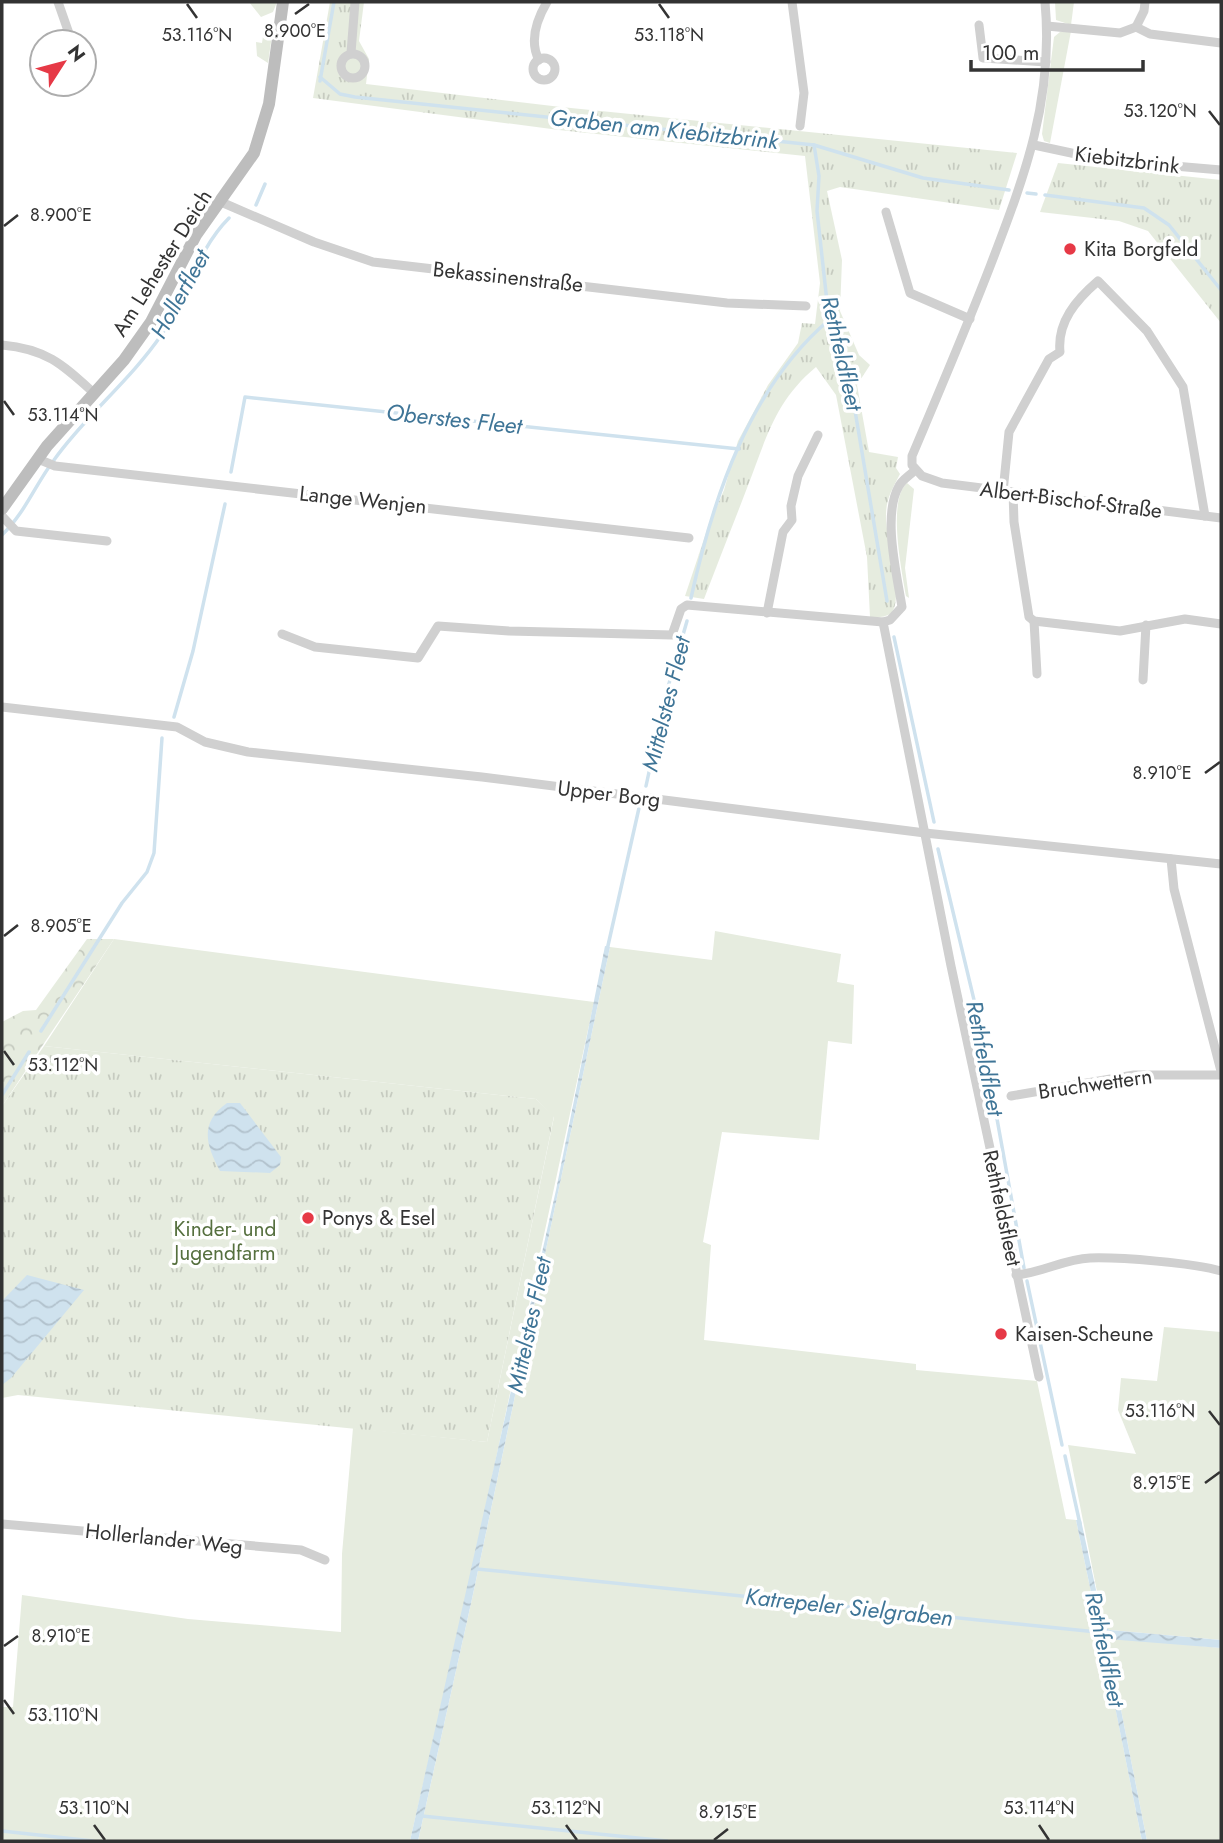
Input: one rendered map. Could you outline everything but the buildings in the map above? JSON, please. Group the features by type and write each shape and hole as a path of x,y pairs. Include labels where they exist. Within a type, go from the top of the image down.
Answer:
{"street":[{"path":"58,2 67,28"},
{"name":"Am Lehester Deich","path":"2,509 47,463 95,394 151,322 196,235 246,168 264,125 283,2"},
{"path":"351,53 355,2"},
{"path":"538,60 534,51 537,19 547,2"},
{"path":"792,2 804,93 800,126"},
{"path":"282,634 315,647 418,658 438,626 509,631 672,635 681,609 687,605 890,621 902,607 892,535 893,500 900,484 918,474 912,456 970,319 1034,145 1042,109 1046,62 1045,2"},
{"path":"1047,26 1120,33 1136,27 1144,11 1145,2"},
{"path":"979,24 983,58 1046,62"},
{"path":"1136,27 1150,34 1221,43"},
{"name":"Kiebitzbrink","path":"1034,145 1104,160 1221,170"},
{"name":"Bekassinenstraße","path":"221,202 325,247 373,262 654,296 727,303 806,306"},
{"path":"886,212 910,293 970,319"},
{"path":"1205,516 1184,387 1147,331 1098,281 1070,311 1058,334 1060,352 1049,359 1009,432 1008,492 1029,617 1034,621 1120,631 1185,619 1221,624"},
{"path":"2,345 34,349 52,357 95,394"},
{"path":"767,613 783,532 792,520 798,477 818,435"},
{"name":"Lange Wenjen","path":"47,463 689,538"},
{"name":"Albert-Bischof-Straße","path":"918,474 942,483 1221,517"},
{"path":"8,522 23,533 107,541"},
{"path":"1034,621 1038,674"},
{"name":"Rethfeldsfleet","path":"883,622 1039,1377"},
{"path":"1143,680 1146,625"},
{"name":"Upper Borg","path":"2,707 177,727 205,742 248,752 482,777 925,833 1221,864"},
{"path":"1171,859 1174,889 1221,1073"},
{"name":"Bruchwettern","path":"1011,1096 1134,1075 1221,1073"},
{"path":"1016,1275 1040,1273 1061,1263 1090,1258 1221,1271"},
{"name":"Hollerlander Weg","path":"2,1524 301,1550 326,1560"}],"green space":[{"path":"249,2 277,2 273,12 261,17"},
{"path":"330,2 364,2 359,41 369,59 366,84 561,107 1017,153 999,210 840,187 827,191 842,260 840,311 859,355 870,365 857,385 869,452 898,457 896,468 900,474 886,509 896,595 891,613 870,617 867,557 836,395 816,367 790,394 773,423 704,599 685,596 707,530 724,490 738,441 768,385 798,343 802,323 815,324 820,283 805,156 559,130 313,98"},
{"path":"1055,2 1074,2 1071,25 1056,20"},
{"path":"273,28 268,63 257,56 256,42 262,43 264,29"},
{"path":"1071,31 1050,143 1044,141 1042,134 1054,37 1060,32"},
{"path":"1058,163 1221,180 1221,323 1148,231 1119,221 1040,212"},
{"path":"907,483 914,489 905,568 909,598 906,596 902,570 897,520 901,492"},
{"path":"715,931 841,954 837,982 854,985 852,1044 828,1041 819,1140 722,1132 703,1242 711,1245 704,1340 916,1364 916,1370 1037,1381 1066,1519 1076,1520 1098,1626 1096,1636 1102,1641 1142,1841 418,1841 610,947 712,960"},
{"path":"87,939 114,939 2,1106 2,1022 23,1011 36,1010"},
{"path":"114,939 594,1002 466,1598 410,1841 2,1841 2,1707 13,1707 22,1595 188,1619 341,1632 342,1554 353,1428 487,1442 554,1117 536,1099 44,1046"},
{"name":"Kinder- und Jugendfarm","path":"44,1046 536,1099 554,1116 487,1442 18,1395 2,1398 2,1106"},
{"path":"1164,1327 1221,1332 1221,1640 1110,1630 1104,1627 1068,1445 1136,1454 1118,1410 1121,1378 1157,1381"},
{"path":"1111,1637 1221,1648 1221,1841 1147,1841 1107,1639"}],"water":[{"path":"605,946 610,947 472,1599 418,1841 410,1841 556,1190"},
{"path":"227,1103 240,1103 281,1157 280,1165 270,1173 220,1171 211,1152 208,1134 212,1118"},
{"path":"27,1275 84,1290 11,1378 2,1385 2,1301"},
{"path":"1076,1520 1081,1520 1104,1627 1110,1630 1221,1640 1221,1648 1107,1639 1147,1841 1142,1841 1102,1642 1096,1636 1095,1628 1098,1626"}],"waterway":[{"name":"Hollerfleet","path":"320,81 334,2"},
{"name":"Graben am Kiebitzbrink","path":"320,77 340,94 355,97 814,145 923,178 1009,190"},
{"name":"Rethfeldfleet","path":"814,145 819,176 817,211 829,320 847,363 887,601"},
{"name":"Hollerfleet","path":"256,205 265,184"},
{"name":"Graben am Kiebitzbrink","path":"1027,193 1036,194"},
{"name":"Graben am Kiebitzbrink","path":"1045,195 1144,208 1169,225 1221,290"},
{"name":"Hollerfleet","path":"2,535 17,518 66,444 136,367 162,334 208,245 229,218"},
{"name":"Mittelstes Fleet","path":"691,598 711,522 738,447 777,378 801,347 829,320"},
{"name":"Oberstes Fleet","path":"231,472 245,397 739,449"},
{"name":"Oberstes Fleet","path":"174,717 193,651 225,504"},
{"name":"Mittelstes Fleet","path":"646,786 666,694 687,621"},
{"name":"Rethfeldfleet","path":"894,637 934,822"},
{"name":"Oberstes Fleet","path":"41,1031 122,903 147,872 154,853 162,738"},
{"name":"Mittelstes Fleet","path":"607,950 639,808"},
{"name":"Rethfeldfleet","path":"938,849 980,1025 1024,1268"},
{"name":"Oberstes Fleet","path":"2,1095 29,1052"},
{"name":"Rethfeldfleet","path":"1027,1281 1062,1445"},
{"name":"Rethfeldfleet","path":"1065,1456 1080,1524"},
{"name":"Katrepeler Sielgraben","path":"477,1569 1097,1632"},
{"path":"422,1816 667,1841"},
{"path":"2,1831 93,1841"}],"place":[{"name":"Kita Borgfeld","path":"1070,249"},
{"name":"Ponys & Esel","path":"308,1218"},
{"name":"Kaisen-Scheune","path":"1001,1334"}]}
